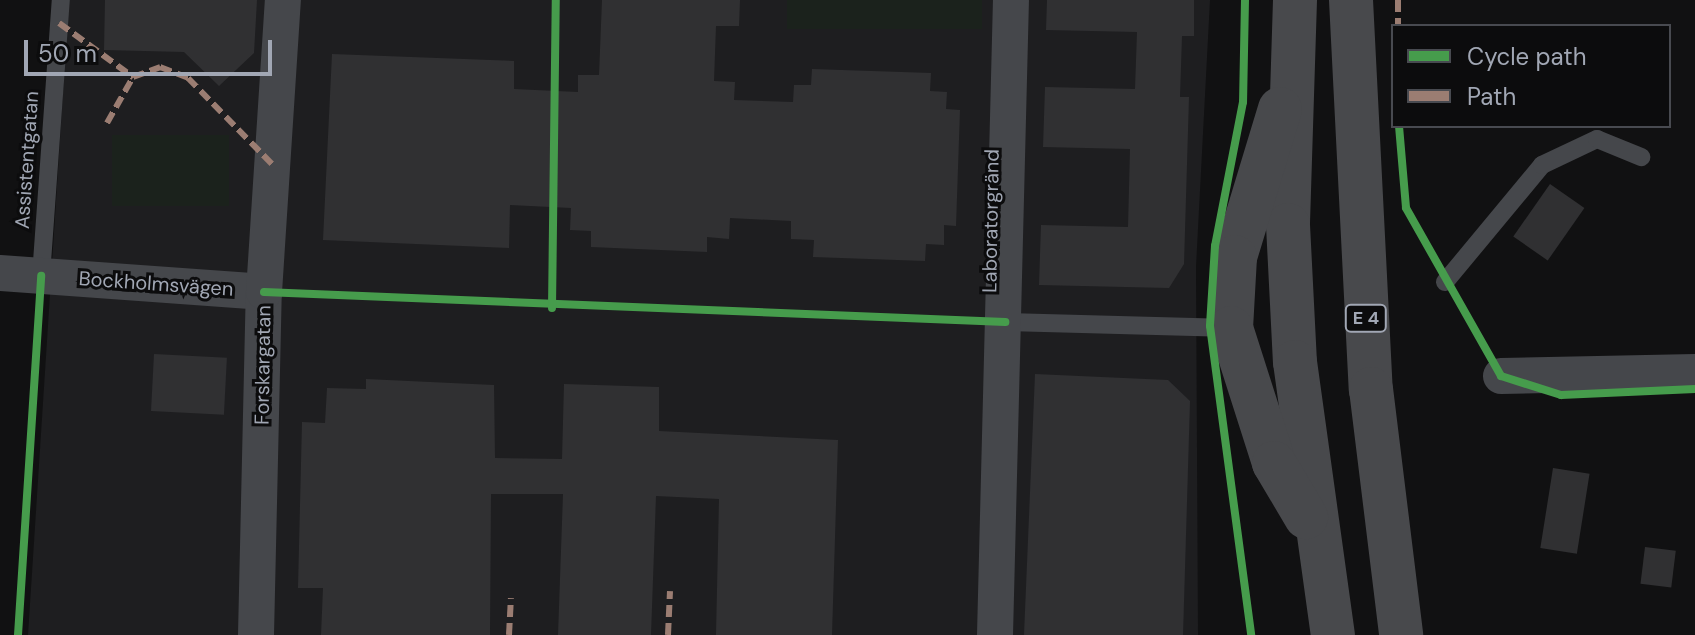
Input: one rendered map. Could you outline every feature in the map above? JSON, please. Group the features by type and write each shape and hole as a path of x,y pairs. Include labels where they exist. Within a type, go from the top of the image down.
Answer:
{"highway":[{"path":"1295,0 1290,81 1295,362 1314,530 1333,635"},
{"name":"E 4","path":"1351,0 1371,389 1401,635"},
{"path":"1290,81 1253,180 1235,257 1231,328 1274,463 1314,530"}],"street":[{"name":"Forskargatan","path":"256,635 264,292 283,0"},
{"name":"Laboratorgränd","path":"995,635 1011,0"},
{"name":"Bockholmsvägen","path":"0,273 264,292"},
{"path":"1501,376 1695,372"}],"lane":[{"name":"Assistentgatan","path":"41,276 61,0"},
{"path":"1445,282 1542,165 1597,139 1641,157"},
{"path":"1005,322 1231,328"}],"shaded area":[{"path":"69,0 1210,0 1196,267 1198,635 28,635"},
{"path":"787,0 982,0 982,29 787,29"},
{"path":"112,135 229,135 229,206 112,206"}],"building":[{"path":"105,0 257,0 254,53 219,86 184,52 104,50"},
{"path":"602,0 740,0 739,26 716,26 714,81 735,82 734,100 793,102 794,85 811,85 812,69 931,73 930,91 947,92 946,109 960,110 956,226 944,225 944,245 926,244 925,261 813,257 814,240 791,239 791,221 730,218 729,239 707,237 707,252 591,247 591,231 570,230 571,208 510,205 509,248 323,240 332,54 514,61 514,89 578,92 578,75 599,75"},
{"path":"1047,0 1194,0 1194,36 1182,36 1180,97 1189,97 1184,264 1169,288 1039,285 1041,225 1128,227 1130,149 1043,147 1045,87 1135,89 1137,32 1046,30"},
{"path":"1550,184 1584,208 1548,261 1513,236"},
{"path":"154,354 227,358 224,415 151,411"},
{"path":"1035,374 1168,380 1190,401 1183,635 1024,635"},
{"path":"366,379 494,385 495,458 562,459 564,384 659,387 659,431 838,440 832,635 716,635 719,499 656,496 651,635 558,635 563,494 491,494 490,635 321,635 323,588 298,588 302,422 325,423 327,388 366,389"},
{"path":"1553,468 1590,474 1577,554 1540,548"},
{"path":"1645,547 1676,551 1671,588 1640,584"}],"marked path":[{"path":"1398,0 1398,24"},
{"path":"59,23 133,77"},
{"path":"107,123 133,77 160,67 188,78 272,164"},
{"path":"668,635 670,591"},
{"path":"509,635 511,598"}],"cycle path":[{"path":"552,308 556,0"},
{"path":"1245,0 1243,102 1215,246 1210,326 1251,635"},
{"path":"1399,128 1406,208 1501,376 1561,395 1695,389"},
{"path":"18,635 41,276"},
{"path":"264,292 1005,322"}]}
